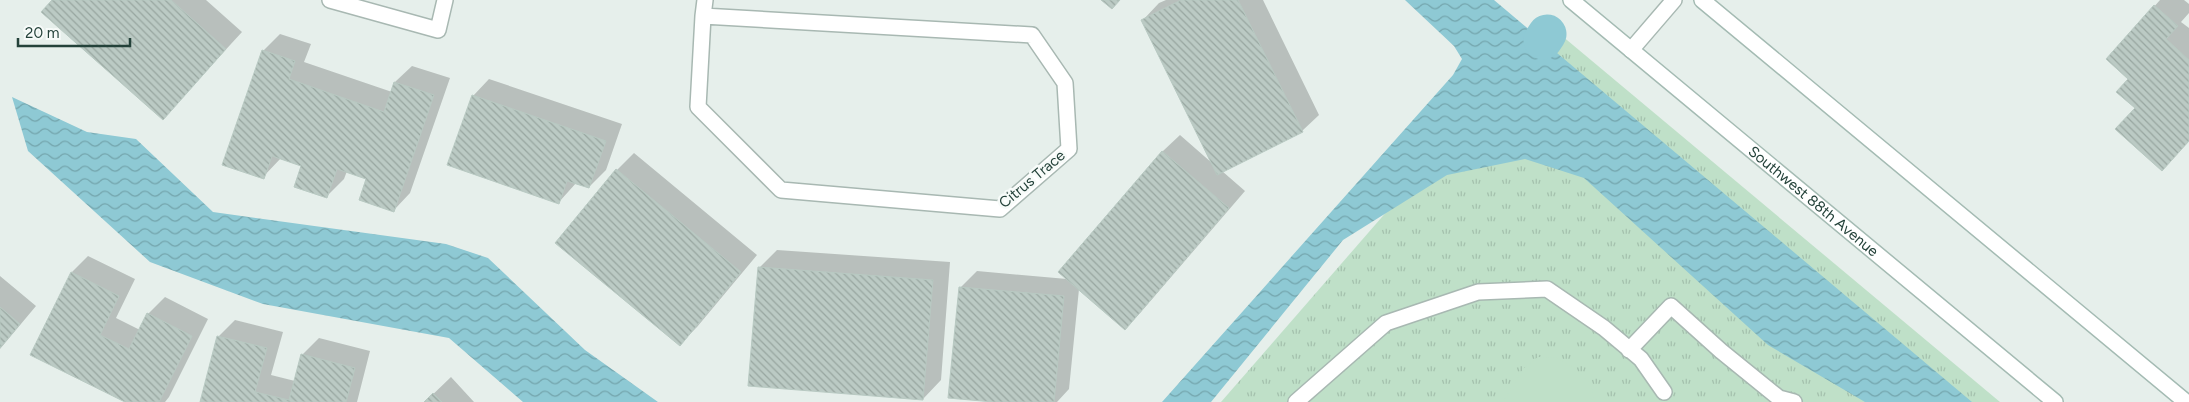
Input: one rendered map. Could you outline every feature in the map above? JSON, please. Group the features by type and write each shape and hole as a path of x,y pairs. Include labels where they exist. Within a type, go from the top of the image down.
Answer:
{"main road":[{"path":"330,0 438,30 445,0"},
{"name":"Citrus Trace","path":"703,16 1032,35 1065,83 1069,149 1000,210 781,190 698,107 703,16 705,0"},
{"name":"Southwest 88th Avenue","path":"1571,0 2055,402"},
{"path":"1631,50 1674,0"},
{"path":"1702,0 2186,402"},
{"path":"1296,402 1386,323 1478,292 1547,289 1604,328 1641,359 1664,392"},
{"path":"1629,350 1671,306 1721,351 1779,398 1794,402"}],"green space":[{"path":"1549,25 2000,402 1221,402"},
{"path":"1538,357 1557,358 1575,368 1591,385 1595,402 1503,402 1523,369"}],"water":[{"path":"1405,0 1494,0 1972,402 1865,402 1768,345 1584,178 1525,159 1447,175 1343,240 1211,402 1162,402 1453,75 1462,59 1454,46"},
{"path":"12,97 87,132 136,139 213,212 446,244 488,258 585,350 658,402 523,402 449,338 263,304 150,262 28,151"}],"building":[{"path":"52,0 171,0 226,49 163,120 41,12"},
{"path":"1101,0 1120,0 1112,9"},
{"path":"1181,0 1238,0 1303,132 1217,175 1141,20"},
{"path":"2154,5 2178,26 2166,39 2189,60 2189,141 2162,171 2115,129 2135,108 2116,92 2128,79 2106,59"},
{"path":"262,50 295,61 289,79 384,112 394,82 434,95 394,212 359,200 366,179 337,169 327,198 294,187 301,166 272,156 264,179 222,165"},
{"path":"472,95 606,141 589,188 567,181 559,204 447,165"},
{"path":"1162,151 1229,208 1125,330 1058,272"},
{"path":"616,169 741,272 680,346 555,243"},
{"path":"758,267 933,280 923,400 748,386"},
{"path":"71,272 119,296 100,335 129,349 147,313 192,336 159,402 125,402 30,355"},
{"path":"959,287 1064,296 1054,402 993,402 948,398"},
{"path":"0,307 20,324 0,348"},
{"path":"217,336 267,348 255,392 289,400 301,354 355,368 346,402 200,402"},
{"path":"433,393 442,402 424,402"}],"waterway":[{"path":"1543,40 1547,34"}]}
